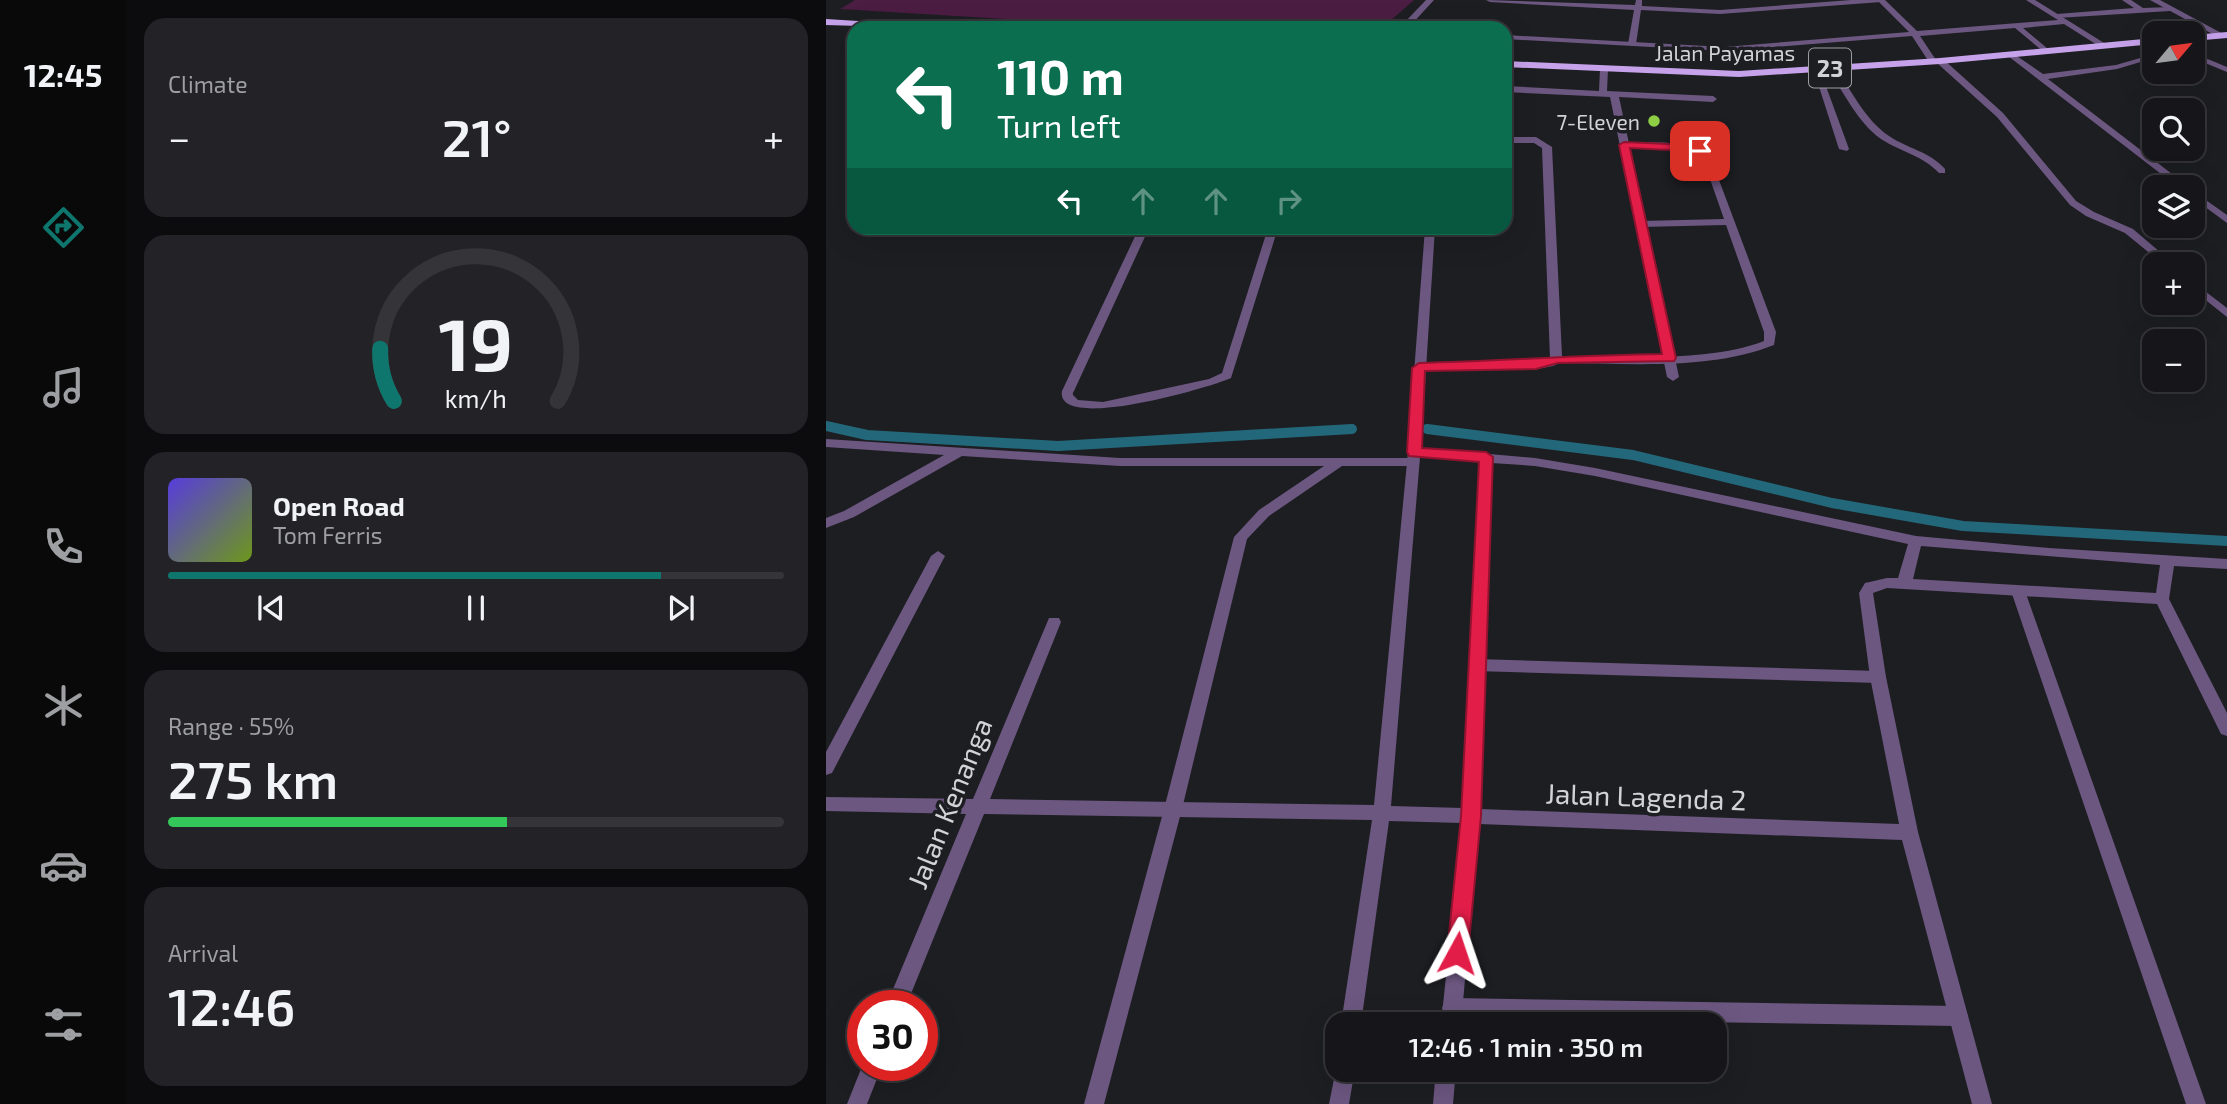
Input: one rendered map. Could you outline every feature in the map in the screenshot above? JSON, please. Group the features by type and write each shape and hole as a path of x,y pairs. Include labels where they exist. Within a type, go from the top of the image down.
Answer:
{"highway":[{"path":"826,22 847,23"},
{"path":"2205,37 2224,35"},
{"name":"Jalan Payamas","path":"1512,64 1713,75 1936,61 2142,42"}],"street":[{"path":"1411,21 1430,0"},
{"path":"1490,0 1638,4 1748,12 1881,0 1914,33 1936,61 2000,115 2073,203 2090,214 2129,231 2154,252"},
{"path":"2031,0 2105,46"},
{"path":"2126,0 2142,9"},
{"path":"2154,0 2224,35"},
{"path":"1632,44 1638,4"},
{"path":"2057,16 2170,9"},
{"path":"1512,37 1750,48 2066,22"},
{"path":"2015,25 2045,51"},
{"path":"2011,54 2168,175"},
{"path":"2041,78 2117,68 2142,60"},
{"path":"2205,60 2227,70"},
{"path":"1831,68 1877,131 1904,148 1930,156 1942,172"},
{"path":"1604,69 1624,145 1673,377"},
{"path":"1816,69 1844,149"},
{"path":"1512,89 1713,99"},
{"path":"1512,140 1536,140 1547,147 1556,359"},
{"path":"1419,368 1536,365 1556,359 1669,358 1751,351 1770,343 1770,332 1706,158 1700,151 1692,148 1624,145"},
{"path":"2205,203 2227,220"},
{"path":"1641,223 1730,222"},
{"path":"1141,235 1068,391 1067,396 1075,404 1103,405 1213,382 1227,375 1271,235"},
{"path":"1353,1012 1382,813 1414,457 1429,235"},
{"path":"2205,295 2227,314"},
{"path":"826,443 1120,462 1338,463 1414,457 1486,457 1535,461 1916,541 2168,562 2227,564"},
{"path":"826,523 849,514 958,452"},
{"path":"1451,1012 1471,816 1486,457"},
{"path":"1094,1104 1173,809 1241,537 1265,513 1338,463"},
{"path":"1904,584 1916,541"},
{"path":"826,768 938,556"},
{"path":"2168,562 2162,599 2227,729"},
{"path":"1982,1104 1909,832 1878,677 1866,593 1878,584 1904,584 2162,599"},
{"path":"2018,591 2196,1104"},
{"name":"Jalan Kenanga","path":"903,990 1054,622"},
{"path":"1476,665 1878,677"},
{"name":"Jalan Lagenda 2","path":"826,804 1382,813 1909,832"},
{"path":"1727,1016 1958,1016"},
{"path":"857,1104 866,1081"},
{"path":"1339,1104 1343,1082"},
{"path":"1443,1104 1445,1082"}],"shaded area":[{"path":"855,0 1414,0 1390,21 1040,21 840,9"}],"waterway":[{"path":"826,426 867,435 1058,446 1352,429"},
{"path":"1427,429 1633,455 1832,503 1963,526 2227,541"}],"place":[{"name":"7-Eleven","path":"1654,121"}],"route":[{"path":"1457,953 1471,816 1486,457 1414,452 1419,368 1536,365 1556,359 1669,358 1624,145 1692,148 1700,151"}]}
